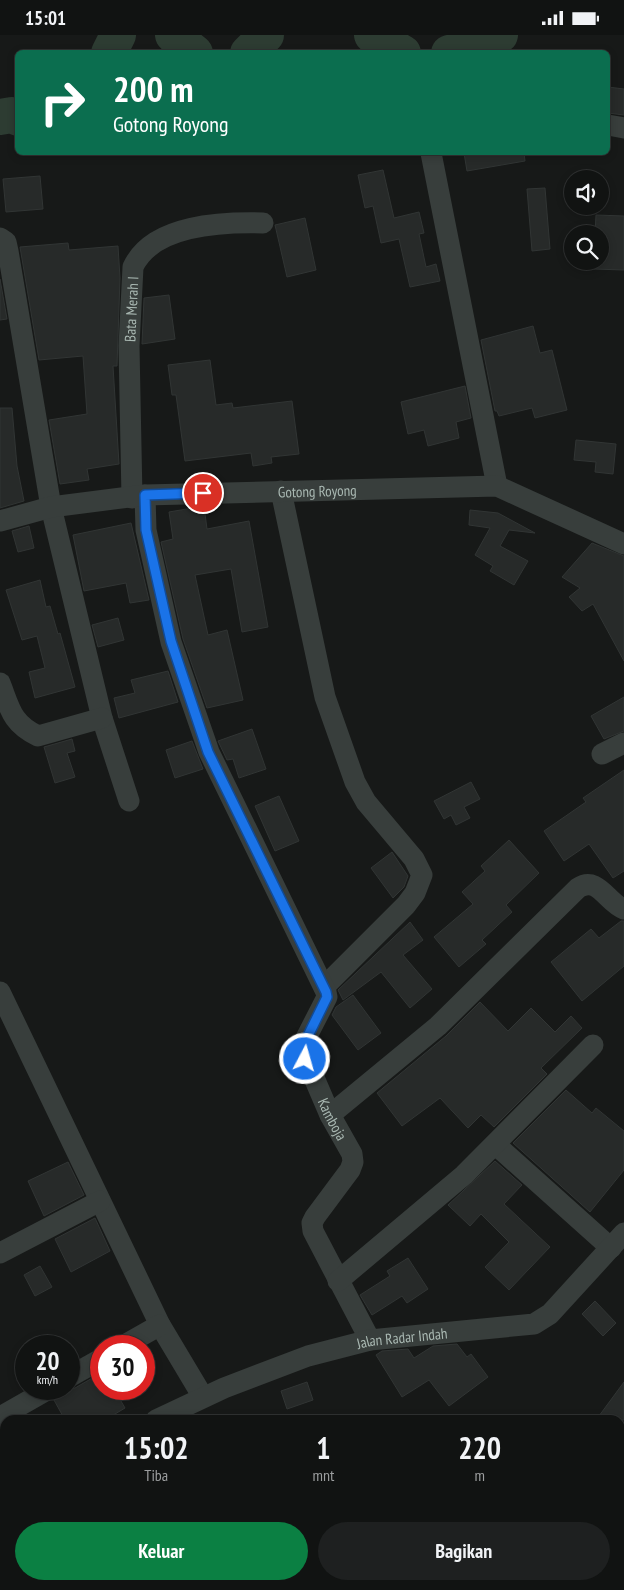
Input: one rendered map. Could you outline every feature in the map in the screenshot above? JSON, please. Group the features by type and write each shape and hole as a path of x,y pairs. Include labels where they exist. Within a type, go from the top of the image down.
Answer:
{"street":[{"path":"610,125 624,128"},
{"path":"431,155 497,486"},
{"name":"Bata Merah I","path":"139,496 129,346 133,267 136,259 146,250 167,237 196,227 221,222 263,223"},
{"path":"0,238 6,242 8,251 51,507 102,718 129,801"},
{"name":"Gotong Royong","path":"0,521 51,507 139,496 497,486 624,544"},
{"path":"139,496 171,641 208,752 324,987 406,905 415,893 422,875 414,859 366,802 355,782 325,697 281,491"},
{"path":"0,683 14,716 23,728 38,736 102,718"},
{"path":"602,754 624,743"},
{"path":"330,1115 438,1026 578,888 590,884 596,886 624,909"},
{"name":"Kamboja","path":"324,987 327,997 305,1040 303,1052 330,1115 352,1154 353,1162 312,1223 313,1231 370,1340"},
{"path":"0,993 160,1325 203,1397"},
{"path":"338,1281 438,1197 496,1145 593,1045"},
{"path":"496,1145 619,1241"},
{"path":"0,1253 100,1201"},
{"name":"Jalan Radar Indah","path":"166,1415 203,1397 308,1356 370,1340 534,1324 550,1314 619,1241"},
{"path":"142,1335 160,1325"},
{"path":"4,1415 30,1400"}],"building":[{"path":"610,87 624,89 624,115 610,113"},
{"path":"464,155 524,155 525,161 467,171"},
{"path":"383,170 394,218 419,212 424,233 419,234 426,267 436,264 440,281 410,287 399,239 381,243 373,206 365,208 358,175"},
{"path":"40,176 43,209 6,212 3,179"},
{"path":"545,188 550,249 532,251 527,189"},
{"path":"596,215 624,216 624,270 609,270 609,225 595,225"},
{"path":"305,218 316,270 287,277 275,225"},
{"path":"68,243 69,250 118,246 120,278 117,366 113,366 119,464 87,469 89,480 60,484 49,420 87,414 83,356 39,360 20,247"},
{"path":"0,279 7,319 0,320"},
{"path":"169,295 175,339 142,344 144,298"},
{"path":"533,326 540,353 552,350 567,410 535,418 532,408 499,416 497,411 495,411 481,340"},
{"path":"210,360 216,405 232,403 233,408 292,401 299,454 271,457 272,463 253,466 251,453 185,461 176,395 172,395 168,365"},
{"path":"465,386 471,418 456,422 459,438 428,446 424,430 408,434 401,402"},
{"path":"0,408 12,408 17,466 24,501 0,508"},
{"path":"576,440 616,444 613,474 595,472 596,462 574,460"},
{"path":"204,506 207,529 249,521 268,627 242,632 231,569 195,575 208,635 227,630 243,700 207,708 183,639 161,542 173,539 169,512"},
{"path":"470,510 498,513 535,533 509,530 500,546 528,561 514,585 490,571 493,566 475,555 490,528 469,525"},
{"path":"131,523 149,600 130,603 126,583 84,591 73,535"},
{"path":"29,526 34,548 18,552 12,531"},
{"path":"592,543 624,556 624,661 593,604 582,611 569,597 580,588 562,577"},
{"path":"40,580 46,607 50,606 58,634 60,633 75,687 35,698 29,672 45,668 37,636 22,640 6,590"},
{"path":"118,618 124,640 98,647 92,625"},
{"path":"168,671 178,702 119,718 114,698 135,693 131,680"},
{"path":"624,697 624,731 604,739 591,716"},
{"path":"252,729 266,769 239,778 233,759 227,760 218,741"},
{"path":"72,739 75,751 67,753 75,777 55,783 44,747"},
{"path":"192,741 203,769 175,778 166,750"},
{"path":"624,770 624,871 613,878 589,844 564,861 544,831 586,802 583,798"},
{"path":"471,782 480,799 464,807 470,818 456,825 451,815 444,819 434,801"},
{"path":"279,796 299,841 275,851 255,806"},
{"path":"509,840 539,873 506,905 512,912 482,940 486,944 459,967 434,937 473,904 462,892 485,871 481,866"},
{"path":"392,852 408,876 404,887 393,898 371,868"},
{"path":"621,921 624,921 624,966 582,1001 551,962 591,929 599,938"},
{"path":"410,922 423,940 403,955 432,989 410,1008 381,972 343,1000 338,990"},
{"path":"353,995 381,1033 358,1050 332,1015 336,1007"},
{"path":"480,1002 508,1031 531,1008 555,1032 571,1016 582,1028 541,1068 547,1074 494,1127 481,1115 468,1128 440,1098 402,1126 377,1093 446,1036"},
{"path":"566,1090 592,1113 596,1108 624,1131 624,1170 590,1212 513,1143"},
{"path":"495,1161 522,1185 504,1204 550,1247 509,1290 485,1267 509,1242 481,1214 470,1226 448,1205"},
{"path":"68,1162 84,1195 44,1216 28,1181"},
{"path":"95,1218 110,1251 71,1272 55,1239"},
{"path":"408,1258 428,1289 407,1303 402,1296 372,1315 360,1295 390,1276 387,1271"},
{"path":"40,1266 52,1287 35,1296 24,1275"},
{"path":"595,1301 616,1323 603,1336 582,1314"},
{"path":"457,1344 467,1357 471,1354 488,1377 449,1406 429,1380 402,1397 376,1355 382,1351 408,1349 414,1358 433,1346"},
{"path":"90,1379 90,1400 120,1400 125,1408 113,1415 62,1415 54,1400 80,1400 80,1385"},
{"path":"307,1382 313,1400 287,1409 281,1391"},
{"path":"624,1382 624,1415 600,1415"}],"waterway":[{"path":"110,50 118,35"},
{"path":"173,35 191,50"},
{"path":"251,50 266,35"},
{"path":"372,35 398,50"},
{"path":"461,50 489,43 500,35"},
{"path":"0,117 12,115 15,116"}],"route":[{"path":"203,493 145,495 146,530 171,641 208,752 326,992 327,997 303,1046 305,1059"}]}
